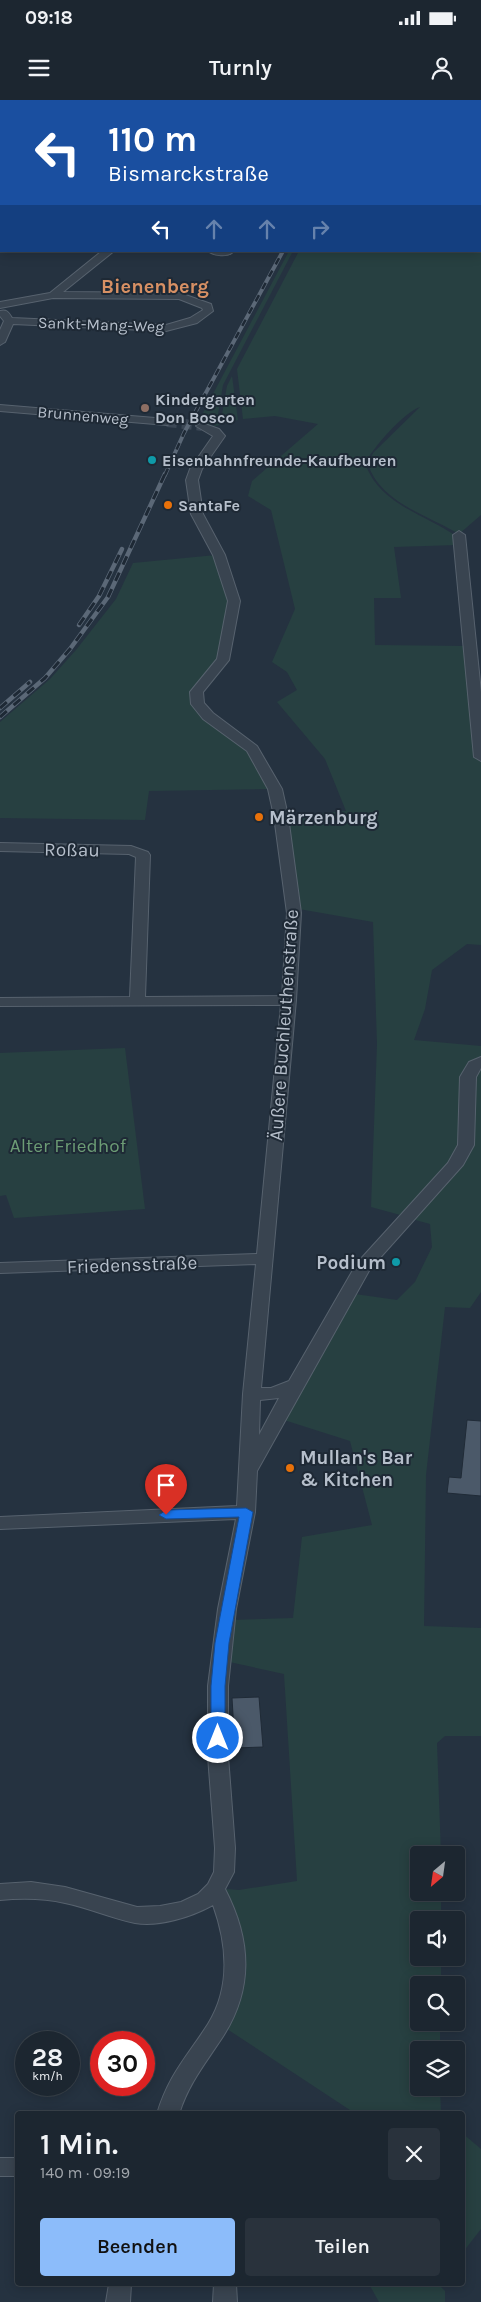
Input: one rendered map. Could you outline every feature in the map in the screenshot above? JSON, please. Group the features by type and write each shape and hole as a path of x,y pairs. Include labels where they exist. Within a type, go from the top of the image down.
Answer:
{"street":[{"path":"0,342 9,321 0,306 53,294 108,252"},
{"name":"Sankt-Mang-Weg","path":"9,321 166,328 186,323 203,316 208,311 207,306 200,302 180,296 53,294"},
{"name":"Brunnenweg","path":"0,408 166,422"},
{"name":"Äußere Buchleuthenstraße","path":"202,426 215,431 219,436 196,468 192,480 197,514 220,555 234,601 223,660 196,692 198,704 208,716 252,749 275,789 281,816 294,912 288,1000 252,1394 246,1512 227,1609 218,1686 218,1756 225,1848 224,1872 215,1889"},
{"path":"459,535 481,757"},
{"name":"Roßau","path":"0,848 131,850 143,854 136,1000"},
{"path":"0,1002 288,1000"},
{"path":"247,1472 363,1267 455,1165 466,1145 468,1077 474,1065 481,1062"},
{"name":"Friedensstraße","path":"0,1268 263,1259"},
{"path":"252,1394 273,1394 295,1385"},
{"path":"0,1523 246,1512"},
{"path":"0,1892 31,1890 65,1895 137,1915 185,1910 205,1900 215,1889 224,1905 237,1964 231,1999 219,2025 190,2065 176,2089 169,2111"},
{"path":"0,2167 15,2167"},
{"path":"118,2302 120,2286"},
{"path":"225,2286 225,2302"}],"green space":[{"path":"288,252 292,252 223,385 217,420 209,426 197,424"},
{"path":"298,252 481,252 481,515 459,534 394,498 374,477 368,464 373,453 420,407 413,410 389,431 365,463 381,489 392,498 404,507 456,536 457,545 394,547 401,598 374,598 375,645 466,646 478,756 481,762 481,945 467,944 432,970 425,1009 414,1040 481,1046 481,1057 468,1062 464,1073 461,1093 462,1132 458,1152 446,1172 404,1216 371,1207 377,1044 373,922 299,909 285,816 346,811 325,759 277,702 297,690 287,672 272,662 295,609 271,510 248,496 252,481 318,424 275,416 243,419 237,369"},
{"path":"232,376 238,420 212,427 221,420 227,386"},
{"path":"216,555 231,601 220,660 195,704 248,749 270,789 149,791 145,820 0,818 0,722 50,679 76,650 116,599 133,563"},
{"name":"Alter Friedhof","path":"125,1048 145,1209 14,1218 6,1195 0,1196 0,1053"},
{"path":"481,1067 481,1292 470,1308 445,1307 426,1475 424,1626 481,1628 481,1736 445,1736 437,1743 441,1846 410,1846 410,1901 441,1901 441,1911 410,1911 410,1966 441,1966 441,1976 410,1976 410,2031 440,2031 440,2041 410,2041 410,2096 440,2096 441,2111 351,2111 224,2027 236,2006 244,1974 240,1931 226,1889 239,1890 297,1881 284,1674 225,1661 231,1620 293,1618 302,1537 372,1525 350,1441 284,1420 355,1294 397,1300 415,1282 432,1247 430,1224 412,1219 459,1166 473,1076"},
{"path":"465,2136 481,2149 481,2229 465,2249"},
{"path":"370,2286 440,2286 445,2291 445,2302 379,2302"}],"building":[{"path":"467,1420 481,1421 481,1496 447,1493 449,1477 461,1478"},
{"path":"259,1697 263,1747 235,1748 232,1698"}],"tunnel":[{"path":"167,422 202,426"}],"railway":[{"path":"165,475 184,433 282,252"},
{"path":"0,717 45,678 70,649 108,597 165,474"},
{"path":"79,625 99,596 122,549"},
{"path":"0,708 30,682"}],"place":[{"name":"Kindergarten Don Bosco","path":"145,408"},
{"name":"Eisenbahnfreunde-Kaufbeuren","path":"152,460"},
{"name":"SantaFe","path":"168,505"},
{"name":"Märzenburg","path":"259,817"},
{"name":"Podium","path":"396,1262"},
{"name":"Mullan's Bar & Kitchen","path":"290,1468"}],"district":[{"name":"Bienenberg","path":"155,286"}],"route":[{"path":"166,1515 246,1512 222,1643 218,1686 218,1738"}]}
